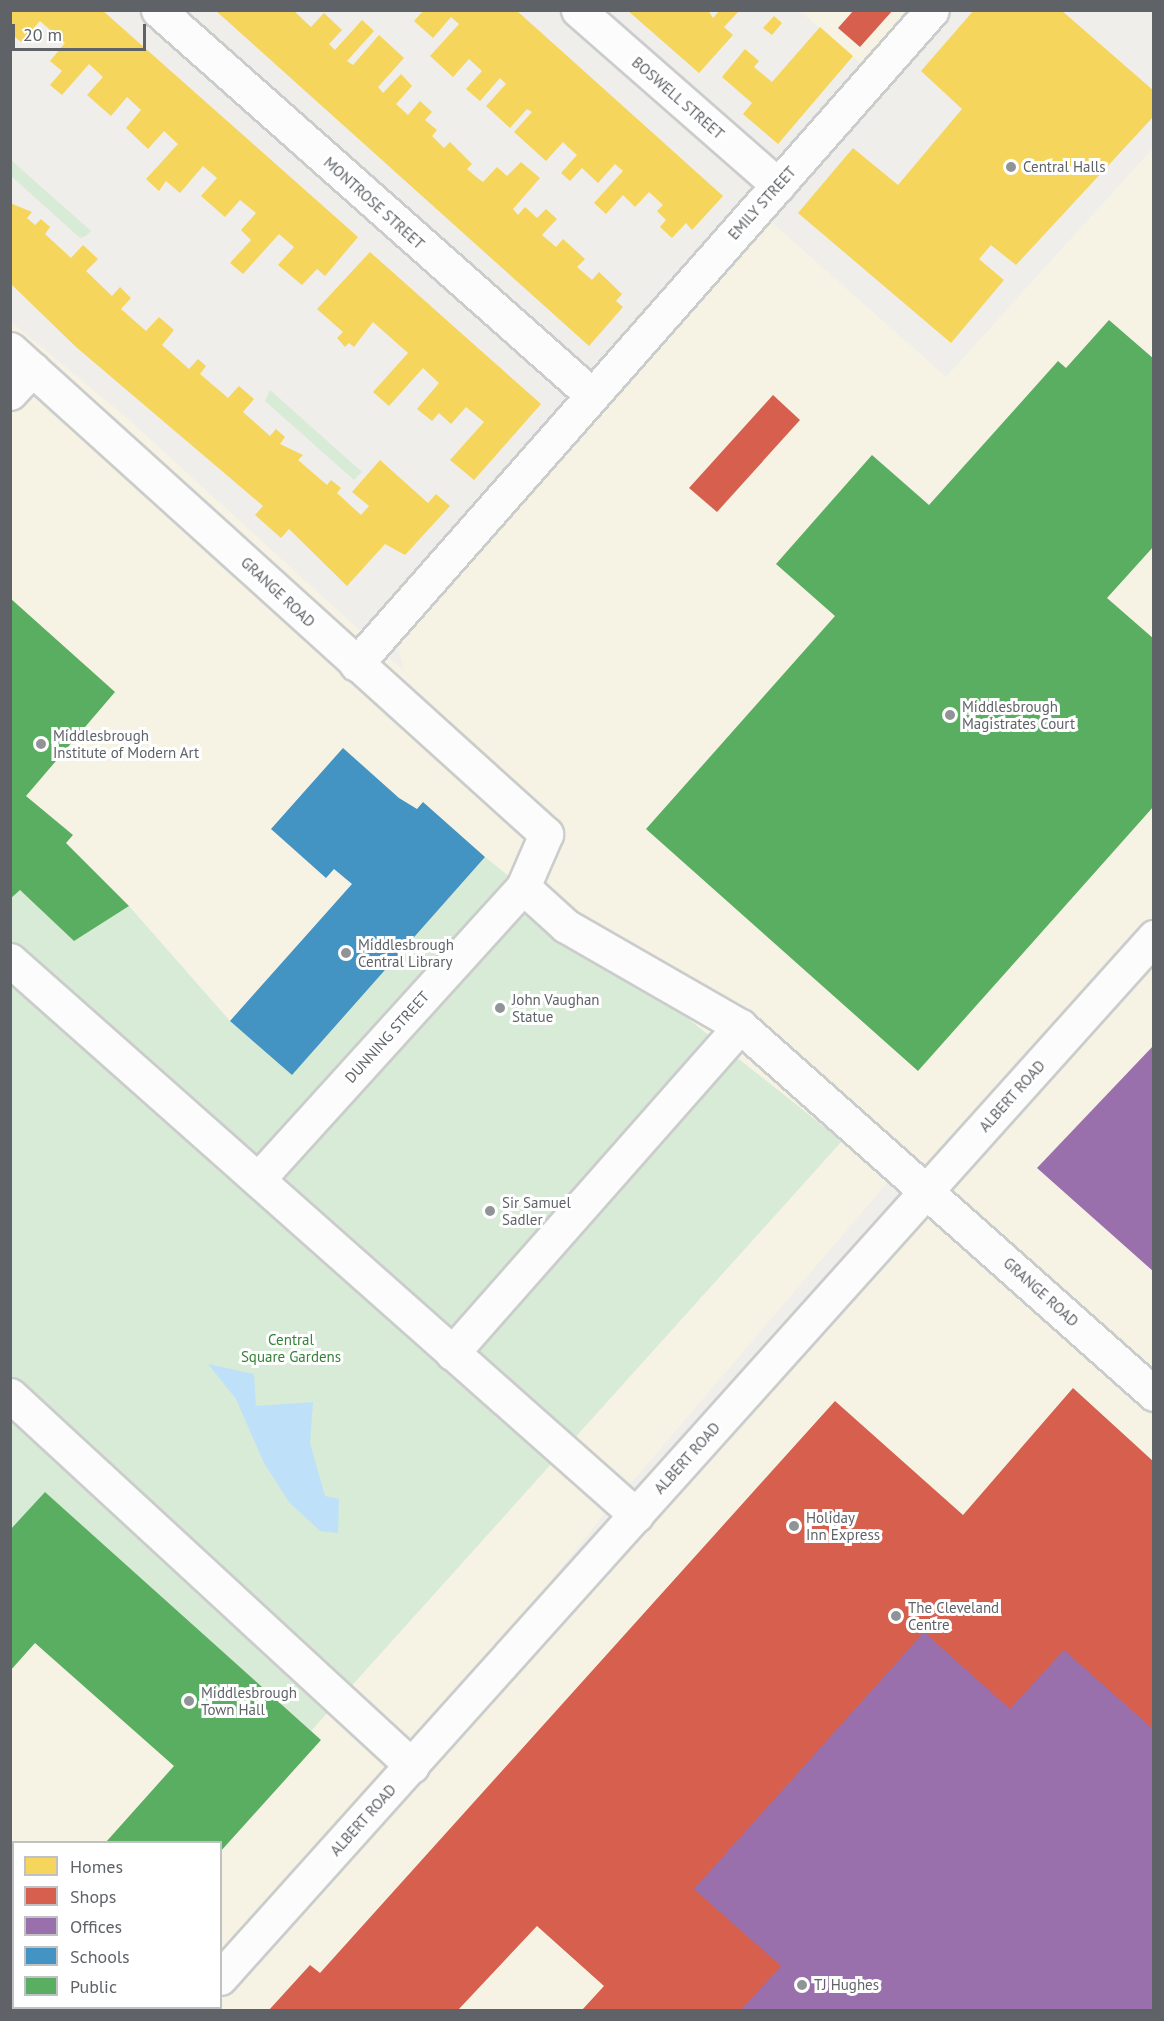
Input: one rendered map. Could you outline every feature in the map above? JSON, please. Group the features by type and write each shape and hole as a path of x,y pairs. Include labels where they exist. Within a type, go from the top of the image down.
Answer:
{"street":[{"name":"MONTROSE STREET","path":"158,10 592,395"},
{"name":"BOSWELL STREET","path":"578,10 778,185"},
{"name":"EMILY STREET","path":"356,664 932,10"},
{"path":"10,393 21,359"},
{"name":"GRANGE ROAD","path":"21,359 546,834"},
{"name":"DUNNING STREET","path":"260,1177 523,887 546,834"},
{"name":"GRANGE ROAD","path":"523,887 566,926 740,1026 1154,1394"},
{"name":"ALBERT ROAD","path":"222,1976 1154,937"},
{"path":"10,960 260,1177 452,1353 636,1515"},
{"path":"452,1353 740,1026"},
{"path":"13,1401 412,1766"}],"shaded area":[{"path":"800,11 909,11 860,63"},
{"path":"1153,148 1153,2010 11,2010 10,321 128,419 404,671 398,647 408,625 770,221 946,377","holes":["909,1157 928,1190 349,1833 602,1517"]}],"green space":[{"path":"11,160 91,231 80,238 11,176"},
{"path":"270,390 362,472 354,480 265,401"},
{"name":"Central Square Gardens","path":"485,857 842,1141 311,1731 45,1492 11,1530 10,899 20,890 74,941 129,906 230,1021 292,1075"}],"water":[{"path":"208,1364 254,1374 256,1406 313,1402 310,1443 325,1496 339,1499 338,1533 320,1531 289,1502 264,1463 236,1399"}],"building: Homes":[{"path":"10,10 102,10 358,237 325,276 317,269 302,285 278,265 294,247 279,234 243,274 230,263 251,240 241,230 256,213 240,200 225,217 201,196 217,178 203,166 180,193 166,181 159,191 146,179 178,144 164,131 148,149 126,128 141,110 127,97 111,116 87,95 103,77 89,64 62,95 50,85 62,71 50,61 65,43 40,21 21,42 10,33"},
{"path":"215,10 293,10 311,27 324,13 342,30 329,44 335,50 362,20 374,31 347,61 353,65 379,35 404,58 378,87 383,93 401,74 412,86 396,104 408,115 420,101 432,112 425,120 437,130 432,136 444,148 450,142 472,164 467,169 483,182 497,167 507,176 521,162 540,178 513,209 518,215 525,207 537,218 546,209 557,219 542,235 556,247 563,239 585,259 577,267 592,280 599,272 622,294 616,301 623,307 589,346"},
{"path":"424,10 516,10 723,196 692,230 686,223 672,238 660,227 666,220 657,211 663,205 649,192 635,207 623,195 606,214 594,203 623,171 615,164 598,183 582,168 570,181 561,173 577,155 563,142 546,161 514,132 532,112 527,109 510,128 486,106 506,84 500,78 480,101 466,89 482,71 469,59 453,77 430,56 459,24 451,17 433,38 414,21"},
{"path":"627,10 708,10 713,18 720,10 740,10 724,27 733,35 699,73"},
{"name":"Central Halls","path":"974,10 1061,10 1154,91 1154,116 1016,265 991,245 979,259 1004,280 951,343 798,213 853,148 898,185 962,109 921,71"},
{"path":"774,16 782,23 772,35 763,28"},
{"path":"820,27 853,56 778,144 743,114 752,103 722,77 745,49 759,61 754,67 772,82"},
{"path":"10,203 32,212 27,218 35,225 41,219 50,227 45,234 71,258 83,245 98,259 86,271 112,296 120,287 131,298 121,309 146,331 159,317 174,330 162,345 189,369 198,359 206,366 200,374 228,398 239,386 254,399 243,412 270,436 276,429 285,437 280,444 303,455 298,460 327,485 331,480 341,488 337,493 361,515 369,506 352,492 380,460 428,503 436,494 450,506 405,555 385,544 347,586 289,529 281,538 255,515 263,506 76,347 10,283"},
{"path":"370,252 541,404 474,480 450,460 484,422 466,407 451,424 439,413 432,421 417,409 439,383 423,368 389,406 373,392 408,353 373,322 354,347 349,343 345,347 337,338 343,332 317,309"}],"building: Shops":[{"path":"854,10 893,10 860,47 838,28"},
{"path":"773,395 800,420 717,512 689,488"},
{"name":"The Cleveland Centre","path":"1073,1388 1154,1462 1154,2010 582,2010 604,1986 537,1926 458,2010 269,2010 310,1965 320,1973 835,1401 963,1515"}],"building: Offices":[{"path":"1154,1045 1154,1272 1037,1168"},
{"path":"924,1632 1010,1709 1064,1650 1154,1730 1154,2010 741,2010 781,1966 694,1889"}],"building: Schools":[{"name":"Middlesbrough Central Library","path":"343,748 399,798 417,809 423,802 485,857 292,1075 230,1021 352,884 334,869 326,878 271,829"}],"building: Public":[{"name":"Middlesbrough Magistrates Court","path":"1109,320 1154,359 1154,546 1107,598 1154,639 1154,806 918,1071 646,829 835,616 776,564 872,455 929,505 1058,361 1066,368"},
{"name":"Middlesbrough Institute of Modern Art","path":"10,598 115,692 26,796 73,835 66,843 129,906 74,941 20,890 10,899"},
{"name":"Middlesbrough Town Hall","path":"45,1492 321,1740 222,1850 222,1841 107,1841 174,1766 35,1643 10,1671 10,1530"},
{"path":"10,1880 12,2009 78,2010 10,2010"}],"place":[{"name":"Central Halls","path":"1011,167"},
{"name":"Middlesbrough Magistrates Court","path":"950,715"},
{"name":"Middlesbrough Institute of Modern Art","path":"41,744"},
{"name":"Middlesbrough Central Library","path":"346,953"},
{"name":"John Vaughan Statue","path":"500,1008"},
{"name":"Sir Samuel Sadler","path":"490,1211"},
{"name":"Holiday Inn Express","path":"794,1526"},
{"name":"The Cleveland Centre","path":"896,1616"},
{"name":"Middlesbrough Town Hall","path":"189,1701"},
{"name":"TJ Hughes","path":"802,1985"}]}
